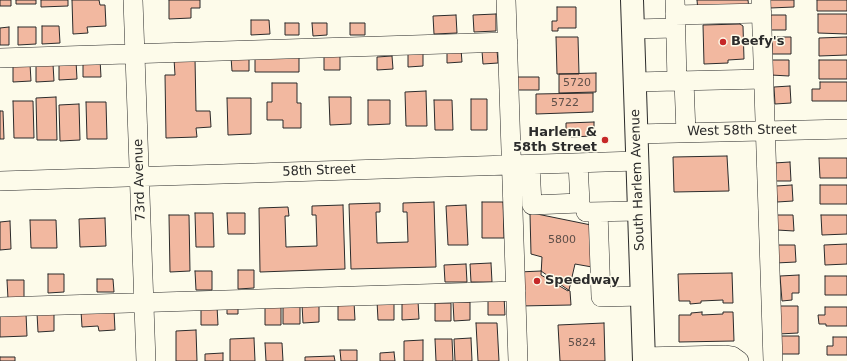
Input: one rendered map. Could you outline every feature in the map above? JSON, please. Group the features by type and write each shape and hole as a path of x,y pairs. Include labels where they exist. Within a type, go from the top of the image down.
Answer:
{"main road":[{"name":"South Harlem Avenue","path":"632,0 643,359"}],"street":[{"name":"73rd Avenue","path":"133,0 146,361"},
{"path":"506,0 508,42 521,165 516,291 518,361"},
{"path":"633,29 675,14 762,6 773,361"},
{"path":"675,14 686,133"},
{"path":"0,58 508,42"},
{"path":"635,82 764,78"},
{"name":"West 58th Street","path":"636,134 847,129"},
{"name":"58th Street","path":"0,181 637,161"},
{"path":"578,163 580,212 639,211"},
{"path":"521,165 532,205 580,203"},
{"path":"598,212 601,297 642,296"},
{"path":"0,307 516,291"},
{"path":"643,359 726,355 732,356 739,361"}],"building":[{"path":"0,0 11,0 11,6 0,6"},
{"path":"16,0 36,0 36,4 16,4"},
{"path":"41,0 68,0 68,6 41,7"},
{"path":"72,0 99,0 100,5 105,5 106,26 87,27 88,33 73,34"},
{"path":"169,0 200,0 200,8 191,8 191,18 169,19"},
{"path":"697,0 748,0 749,9 698,11"},
{"path":"769,0 794,0 794,7 770,8"},
{"path":"817,0 847,0 847,11 817,11"},
{"path":"557,7 576,7 576,28 558,28 558,31 552,31 552,21 557,21"},
{"path":"496,14 496,31 474,32 473,15"},
{"path":"818,14 847,14 847,34 818,33"},
{"path":"456,15 457,33 434,34 433,16"},
{"path":"770,15 786,15 786,30 771,30"},
{"path":"251,20 269,20 270,34 251,35"},
{"path":"285,23 299,23 299,35 285,35"},
{"path":"312,23 327,23 327,35 313,36"},
{"path":"350,23 365,23 365,35 350,35"},
{"name":"Beefy's","path":"740,24 743,26 744,59 728,60 728,63 704,64 703,25"},
{"path":"42,26 59,26 60,43 42,44"},
{"path":"9,27 9,45 0,45 0,28"},
{"path":"18,27 36,27 36,44 18,45"},
{"path":"556,37 578,37 579,74 557,74"},
{"path":"772,37 791,37 791,54 772,54"},
{"path":"847,37 847,55 819,56 819,38"},
{"path":"461,49 462,62 447,63 447,50"},
{"path":"497,50 498,63 483,64 482,51"},
{"path":"423,53 423,66 408,67 408,54"},
{"path":"255,55 299,55 299,72 255,72"},
{"path":"324,55 340,55 340,70 324,70"},
{"path":"392,56 393,69 377,70 377,57"},
{"path":"231,57 249,57 249,71 232,71"},
{"path":"195,58 196,111 210,111 211,127 196,128 197,137 166,138 165,75 175,75 174,59"},
{"path":"100,59 101,77 83,77 83,60"},
{"path":"772,60 789,60 789,76 771,75"},
{"path":"819,60 847,60 847,79 819,79"},
{"path":"76,61 77,79 59,80 59,62"},
{"path":"13,64 30,64 31,81 13,82"},
{"path":"36,64 53,64 54,81 36,82"},
{"path":"596,73 596,92 559,93 559,74"},
{"path":"517,77 539,77 539,90 517,90"},
{"path":"820,82 847,82 847,101 812,101 812,89 820,89"},
{"path":"272,83 297,83 297,103 301,103 301,128 283,128 283,120 267,120 267,102 272,102"},
{"path":"790,86 791,103 775,104 774,87"},
{"path":"426,91 427,126 406,126 405,92"},
{"path":"593,93 593,112 536,114 536,94"},
{"path":"56,97 57,140 37,140 36,98"},
{"path":"329,97 351,97 351,124 330,125"},
{"path":"227,98 251,98 251,134 228,135"},
{"path":"471,99 487,99 487,130 471,130"},
{"path":"368,100 390,100 390,124 368,125"},
{"path":"434,100 452,100 453,130 435,130"},
{"path":"13,101 33,101 34,138 14,138"},
{"path":"86,102 106,102 107,139 87,139"},
{"path":"79,104 80,140 60,141 59,105"},
{"path":"0,111 3,111 4,139 0,139"},
{"path":"594,122 594,132 592,132 592,136 571,137 571,133 566,133 566,123"},
{"path":"727,156 729,191 674,192 673,157"},
{"path":"819,158 847,158 847,178 820,178"},
{"path":"790,162 791,181 775,181 774,163"},
{"path":"792,185 793,201 777,202 776,186"},
{"path":"820,185 847,185 847,204 820,204"},
{"path":"434,202 436,267 351,269 349,204 380,203 380,212 376,212 377,243 408,242 407,212 403,212 403,203"},
{"path":"482,202 503,202 504,238 482,238"},
{"path":"343,205 345,269 260,272 259,208 288,207 289,216 285,216 286,247 317,246 316,215 312,215 312,206"},
{"path":"466,205 468,245 448,245 446,206"},
{"path":"195,213 213,213 214,247 196,247"},
{"path":"227,213 245,213 245,234 228,234"},
{"name":"Speedway","path":"532,213 591,225 592,267 575,264 568,291 541,275 542,257 531,254 530,214"},
{"path":"169,215 189,215 190,271 170,272"},
{"path":"777,215 793,215 794,231 777,230"},
{"path":"821,215 847,215 847,234 822,235"},
{"path":"105,218 106,246 80,247 79,219"},
{"path":"30,220 56,220 57,248 31,248"},
{"path":"10,221 11,249 0,250 0,222"},
{"path":"847,244 847,264 825,265 824,245"},
{"path":"776,245 795,245 796,262 776,263"},
{"path":"491,263 492,282 471,282 470,264"},
{"path":"466,264 467,282 445,282 444,265"},
{"path":"238,270 254,270 254,288 238,289"},
{"path":"195,271 212,271 212,290 196,290"},
{"name":"Speedway","path":"541,271 570,291 571,305 520,306 519,272"},
{"path":"732,273 733,303 723,303 723,300 701,301 701,303 690,304 690,301 679,301 678,274"},
{"path":"48,274 64,274 64,292 48,293"},
{"path":"799,275 799,293 792,293 792,300 782,301 780,276"},
{"path":"825,276 847,276 847,295 825,295"},
{"path":"97,279 113,279 114,292 97,292"},
{"path":"7,280 24,280 24,299 8,299"},
{"path":"504,296 505,315 488,315 488,297"},
{"path":"377,301 394,301 394,320 378,320"},
{"path":"402,301 418,301 419,319 402,320"},
{"path":"338,302 354,302 355,320 338,320"},
{"path":"453,302 470,302 470,320 454,321"},
{"path":"435,303 451,303 451,321 435,321"},
{"path":"302,304 319,304 319,322 303,323"},
{"path":"283,305 300,305 300,324 283,324"},
{"path":"217,306 218,325 201,325 201,307"},
{"path":"227,306 238,306 238,314 227,314"},
{"path":"265,306 281,306 281,325 265,325"},
{"path":"779,306 798,306 798,333 779,334"},
{"path":"825,307 847,307 847,326 826,326 826,324 819,324 818,315 825,315"},
{"path":"114,310 115,330 99,331 98,326 82,327 81,311"},
{"path":"702,312 702,315 733,312 734,341 679,342 679,315 691,315 691,313"},
{"path":"26,313 27,336 0,337 0,314"},
{"path":"37,313 54,313 54,331 38,332"},
{"path":"476,323 497,323 499,361 478,361"},
{"path":"604,323 605,361 560,361 558,325"},
{"path":"196,330 197,361 176,361 176,331"},
{"path":"781,336 799,336 799,354 781,354"},
{"path":"833,337 847,337 847,355 827,355 827,346 833,346"},
{"path":"254,338 255,361 230,361 230,339"},
{"path":"471,338 472,361 455,361 454,339"},
{"path":"435,339 452,339 453,361 436,361"},
{"path":"423,340 423,361 404,361 404,341"},
{"path":"265,343 282,343 283,361 266,361"},
{"path":"340,350 357,350 357,361 341,361"},
{"path":"394,352 395,361 380,361 380,353"},
{"path":"223,353 223,361 205,361 205,354"},
{"path":"334,356 335,361 305,361 305,357"},
{"path":"0,357 15,357 15,361 0,361"}],"place":[{"name":"Beefy's","path":"723,42"},
{"name":"Harlem & 58th Street","path":"605,140"},
{"name":"Speedway","path":"537,281"}]}
